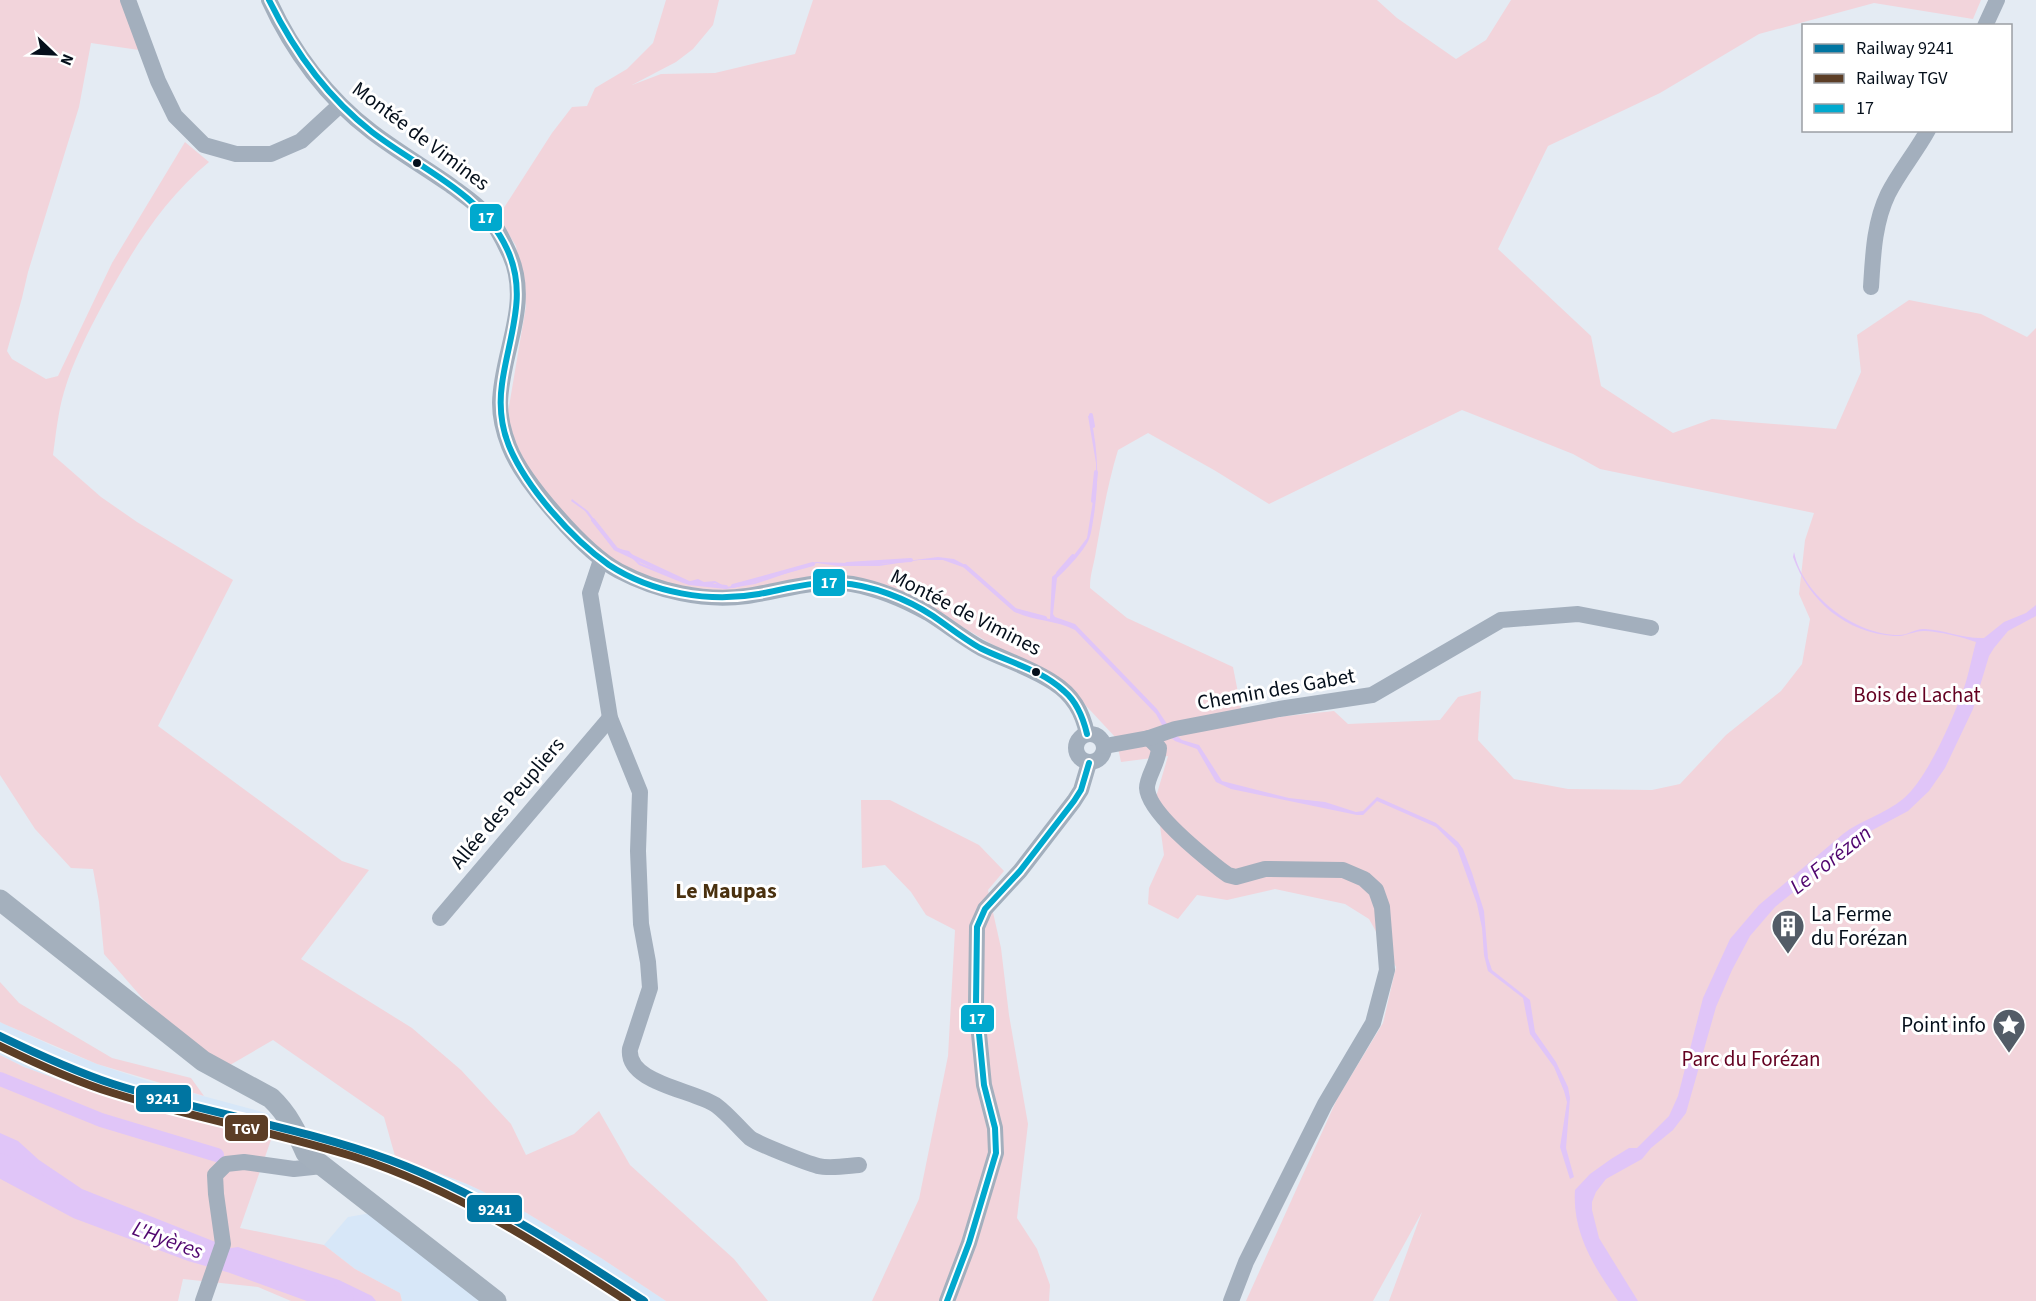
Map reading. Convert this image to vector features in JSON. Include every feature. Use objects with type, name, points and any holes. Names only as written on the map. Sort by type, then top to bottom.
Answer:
[{"type":"main road","points":[[0,900],[210,1065],[271,1098],[280,1106],[293,1125],[306,1154],[496,1301]]},
{"type":"street","points":[[128,0],[158,81],[175,116],[204,145],[236,154],[271,154],[301,141],[340,105]]},
{"type":"street","name":"Montée de Vimines","points":[[269,0],[298,51],[340,105],[370,130],[468,198],[486,214],[498,230],[512,258],[519,307],[506,364],[500,405],[509,447],[521,470],[565,525],[601,560],[638,579],[664,589],[688,594],[734,597],[791,587],[833,583],[852,584],[890,595],[928,614],[979,647],[1056,684],[1078,706],[1087,734]]},
{"type":"street","points":[[1986,24],[1996,0]]},
{"type":"street","points":[[1870,287],[1881,211],[1889,193],[1927,132]]},
{"type":"street","points":[[601,560],[590,593],[610,718],[640,792],[638,851],[640,924],[648,962],[650,988],[630,1049],[633,1062],[636,1068],[650,1079],[716,1105],[753,1140],[820,1167],[859,1165]]},
{"type":"street","name":"Chemin des Gabet","points":[[1105,746],[1279,709],[1372,695],[1501,621],[1578,614],[1651,628]]},
{"type":"street","name":"Allée des Peupliers","points":[[440,918],[610,718]]},
{"type":"street","points":[[1162,733],[1158,760],[1147,790],[1167,823],[1221,870],[1236,877],[1265,869],[1343,870],[1364,879],[1376,890],[1382,908],[1387,970],[1373,1023],[1325,1104],[1246,1262],[1231,1301]]},
{"type":"street","points":[[1087,734],[1098,736],[1105,746],[1101,758],[1089,763],[1080,758],[1076,750],[1078,741],[1087,734]]},
{"type":"street","points":[[947,1301],[969,1243],[996,1153],[995,1128],[984,1085],[975,1003],[977,927],[985,909],[1020,871],[1074,801],[1081,790],[1089,763]]},
{"type":"street","points":[[204,1301],[223,1244],[215,1175],[226,1164],[243,1162],[330,1172]]},
{"type":"shaded area","points":[[0,1022],[97,1064],[151,1082],[270,1114],[272,1137],[87,1090],[24,1067],[0,1055]]},
{"type":"shaded area","points":[[350,1140],[467,1184],[520,1209],[666,1301],[624,1301],[536,1245],[473,1211],[418,1183],[346,1154]]},
{"type":"shaded area","points":[[377,1212],[487,1301],[402,1301],[400,1293],[355,1269],[324,1245],[348,1217]]},
{"type":"green space","points":[[0,0],[121,0],[139,50],[91,43],[79,107],[28,272],[7,351],[12,359],[46,379],[58,376],[112,263],[185,142],[209,162],[162,210],[125,265],[103,304],[81,347],[68,380],[60,407],[53,455],[101,497],[137,522],[233,580],[158,726],[342,861],[369,870],[301,959],[412,1028],[461,1070],[511,1124],[526,1155],[574,1134],[599,1111],[630,1165],[734,1259],[768,1301],[666,1301],[520,1209],[467,1184],[395,1156],[384,1117],[273,1040],[230,1065],[197,1047],[144,1000],[104,954],[93,869],[71,868],[35,829],[0,775]]},
{"type":"green space","points":[[666,0],[719,0],[713,25],[693,49],[676,62],[632,85],[661,74],[715,73],[795,54],[813,0],[1377,0],[1397,18],[1456,59],[1486,40],[1511,0],[1981,0],[1973,19],[1874,3],[1759,34],[1660,93],[1548,146],[1498,249],[1591,336],[1601,386],[1673,433],[1712,419],[1836,429],[1861,372],[1857,335],[1909,300],[1981,314],[2027,337],[2036,328],[2036,1301],[1389,1301],[1422,1212],[1373,1301],[1246,1301],[1337,1099],[1383,1023],[1396,967],[1369,919],[1345,904],[1275,889],[1227,900],[1197,895],[1178,919],[1148,904],[1149,888],[1164,855],[1156,797],[1168,756],[1121,762],[1116,738],[1063,681],[1024,663],[959,625],[857,579],[747,597],[644,580],[595,551],[520,462],[506,424],[526,306],[516,246],[498,217],[552,133],[572,107],[587,106],[595,88],[627,69],[653,43]],"holes":[[[1462,410],[1573,454],[1600,469],[1814,513],[1805,540],[1799,594],[1810,619],[1802,664],[1781,691],[1726,735],[1680,784],[1652,790],[1568,789],[1514,779],[1478,740],[1481,691],[1458,697],[1440,720],[1348,724],[1334,711],[1249,720],[1241,708],[1233,667],[1127,618],[1090,588],[1105,500],[1118,450],[1148,433],[1269,504]]]},
{"type":"green space","points":[[861,800],[890,800],[979,845],[1004,871],[988,890],[1001,948],[1009,1015],[1028,1124],[1017,1218],[1037,1249],[1050,1285],[1049,1301],[872,1301],[919,1199],[948,1056],[955,930],[926,915],[911,892],[885,865],[862,868]]},
{"type":"green space","points":[[0,982],[19,1003],[112,1058],[191,1078],[204,1096],[97,1064],[0,1022]]},
{"type":"green space","points":[[0,1055],[24,1067],[87,1090],[272,1137],[240,1228],[324,1245],[355,1269],[400,1293],[402,1301],[291,1301],[258,1287],[183,1279],[178,1301],[0,1301]]},
{"type":"water","points":[[1090,415],[1097,468],[1096,494],[1092,528],[1083,549],[1057,578],[1053,614],[1055,617],[1075,624],[1157,709],[1173,733],[1182,740],[1199,745],[1222,781],[1289,798],[1325,802],[1356,812],[1363,811],[1377,797],[1436,823],[1458,842],[1463,849],[1484,911],[1488,958],[1492,970],[1530,1000],[1535,1032],[1556,1062],[1568,1087],[1570,1098],[1566,1148],[1574,1177],[1570,1179],[1560,1147],[1567,1102],[1564,1091],[1554,1067],[1530,1034],[1523,998],[1488,971],[1477,904],[1457,848],[1436,827],[1377,801],[1363,815],[1357,815],[1231,789],[1216,782],[1197,749],[1175,741],[1167,734],[1156,714],[1075,630],[1015,612],[968,569],[943,560],[919,560],[879,566],[838,566],[817,563],[755,584],[726,589],[715,583],[707,586],[698,582],[687,584],[639,565],[627,553],[614,550],[585,511],[571,501],[572,499],[588,511],[615,548],[629,551],[640,563],[687,582],[698,579],[704,582],[715,581],[726,587],[755,582],[816,562],[882,564],[938,557],[954,559],[967,566],[1020,613],[1050,619],[1052,577],[1068,563],[1087,538],[1096,482],[1096,463],[1088,416]]},
{"type":"water","name":"Le Forézan","points":[[1794,552],[1799,568],[1808,584],[1833,610],[1865,628],[1882,633],[1902,635],[1925,629],[1984,638],[2004,622],[2026,613],[2036,605],[2036,616],[2008,631],[1989,656],[1973,709],[1945,768],[1929,791],[1908,811],[1852,841],[1825,867],[1775,907],[1750,936],[1716,1007],[1686,1113],[1673,1130],[1651,1148],[1642,1159],[1606,1179],[1592,1202],[1599,1238],[1638,1301],[1618,1301],[1586,1249],[1577,1221],[1575,1190],[1590,1174],[1611,1159],[1629,1148],[1637,1148],[1669,1116],[1678,1096],[1703,998],[1730,939],[1759,905],[1843,834],[1896,804],[1912,790],[1929,766],[1944,736],[1966,683],[1976,642],[1938,632],[1926,631],[1898,636],[1877,634],[1860,629],[1845,621],[1819,601],[1800,573],[1793,557]]},
{"type":"water","points":[[0,1133],[18,1141],[39,1160],[82,1189],[218,1243],[225,1249],[238,1247],[339,1280],[372,1296],[376,1301],[342,1301],[232,1261],[193,1250],[78,1207],[0,1165]]},
{"type":"waterway","points":[[1091,415],[1093,426]]},
{"type":"waterway","points":[[1093,501],[1096,472]]},
{"type":"waterway","points":[[593,520],[616,549],[689,583],[726,587]]},
{"type":"waterway","points":[[1058,573],[1073,556]]},
{"type":"waterway","points":[[847,564],[911,560]]},
{"type":"waterway","points":[[733,586],[813,564]]},
{"type":"waterway","points":[[965,566],[1015,610],[1045,618]]},
{"type":"waterway","points":[[0,1079],[101,1120],[217,1155]]},
{"type":"waterway","name":"L'Hyères","points":[[0,1165],[78,1207],[193,1250],[232,1261],[342,1301]]},
{"type":"rail line","name":"9241","points":[[0,1036],[84,1074],[113,1084],[322,1138],[390,1160],[457,1189],[521,1223],[644,1301]]},
{"type":"rail line","name":"TGV","points":[[0,1046],[56,1072],[113,1093],[325,1148],[392,1170],[496,1220],[627,1301]]},
{"type":"transit line","name":"17","points":[[269,0],[301,55],[340,104],[372,132],[466,197],[496,229],[513,266],[517,300],[501,392],[504,431],[517,462],[538,495],[580,541],[609,565],[626,575],[662,589],[681,593],[701,596],[740,596],[810,584],[830,583],[852,584],[889,594],[923,610],[980,648],[1034,671],[1055,683],[1069,695],[1076,705],[1087,734]]},
{"type":"transit line","name":"17","points":[[947,1301],[969,1243],[996,1153],[995,1128],[984,1085],[976,1003],[977,927],[985,909],[1020,871],[1074,801],[1081,790],[1089,763]]},
{"type":"place","name":"La Ferme du Forézan","points":[[1788,955]]},
{"type":"place","name":"Point info","points":[[2009,1054]]},
{"type":"district","name":"Le Maupas","points":[[726,890]]},
{"type":"park label","name":"Bois de Lachat","points":[[1917,695]]},
{"type":"park label","name":"Parc du Forézan","points":[[1751,1059]]}]
